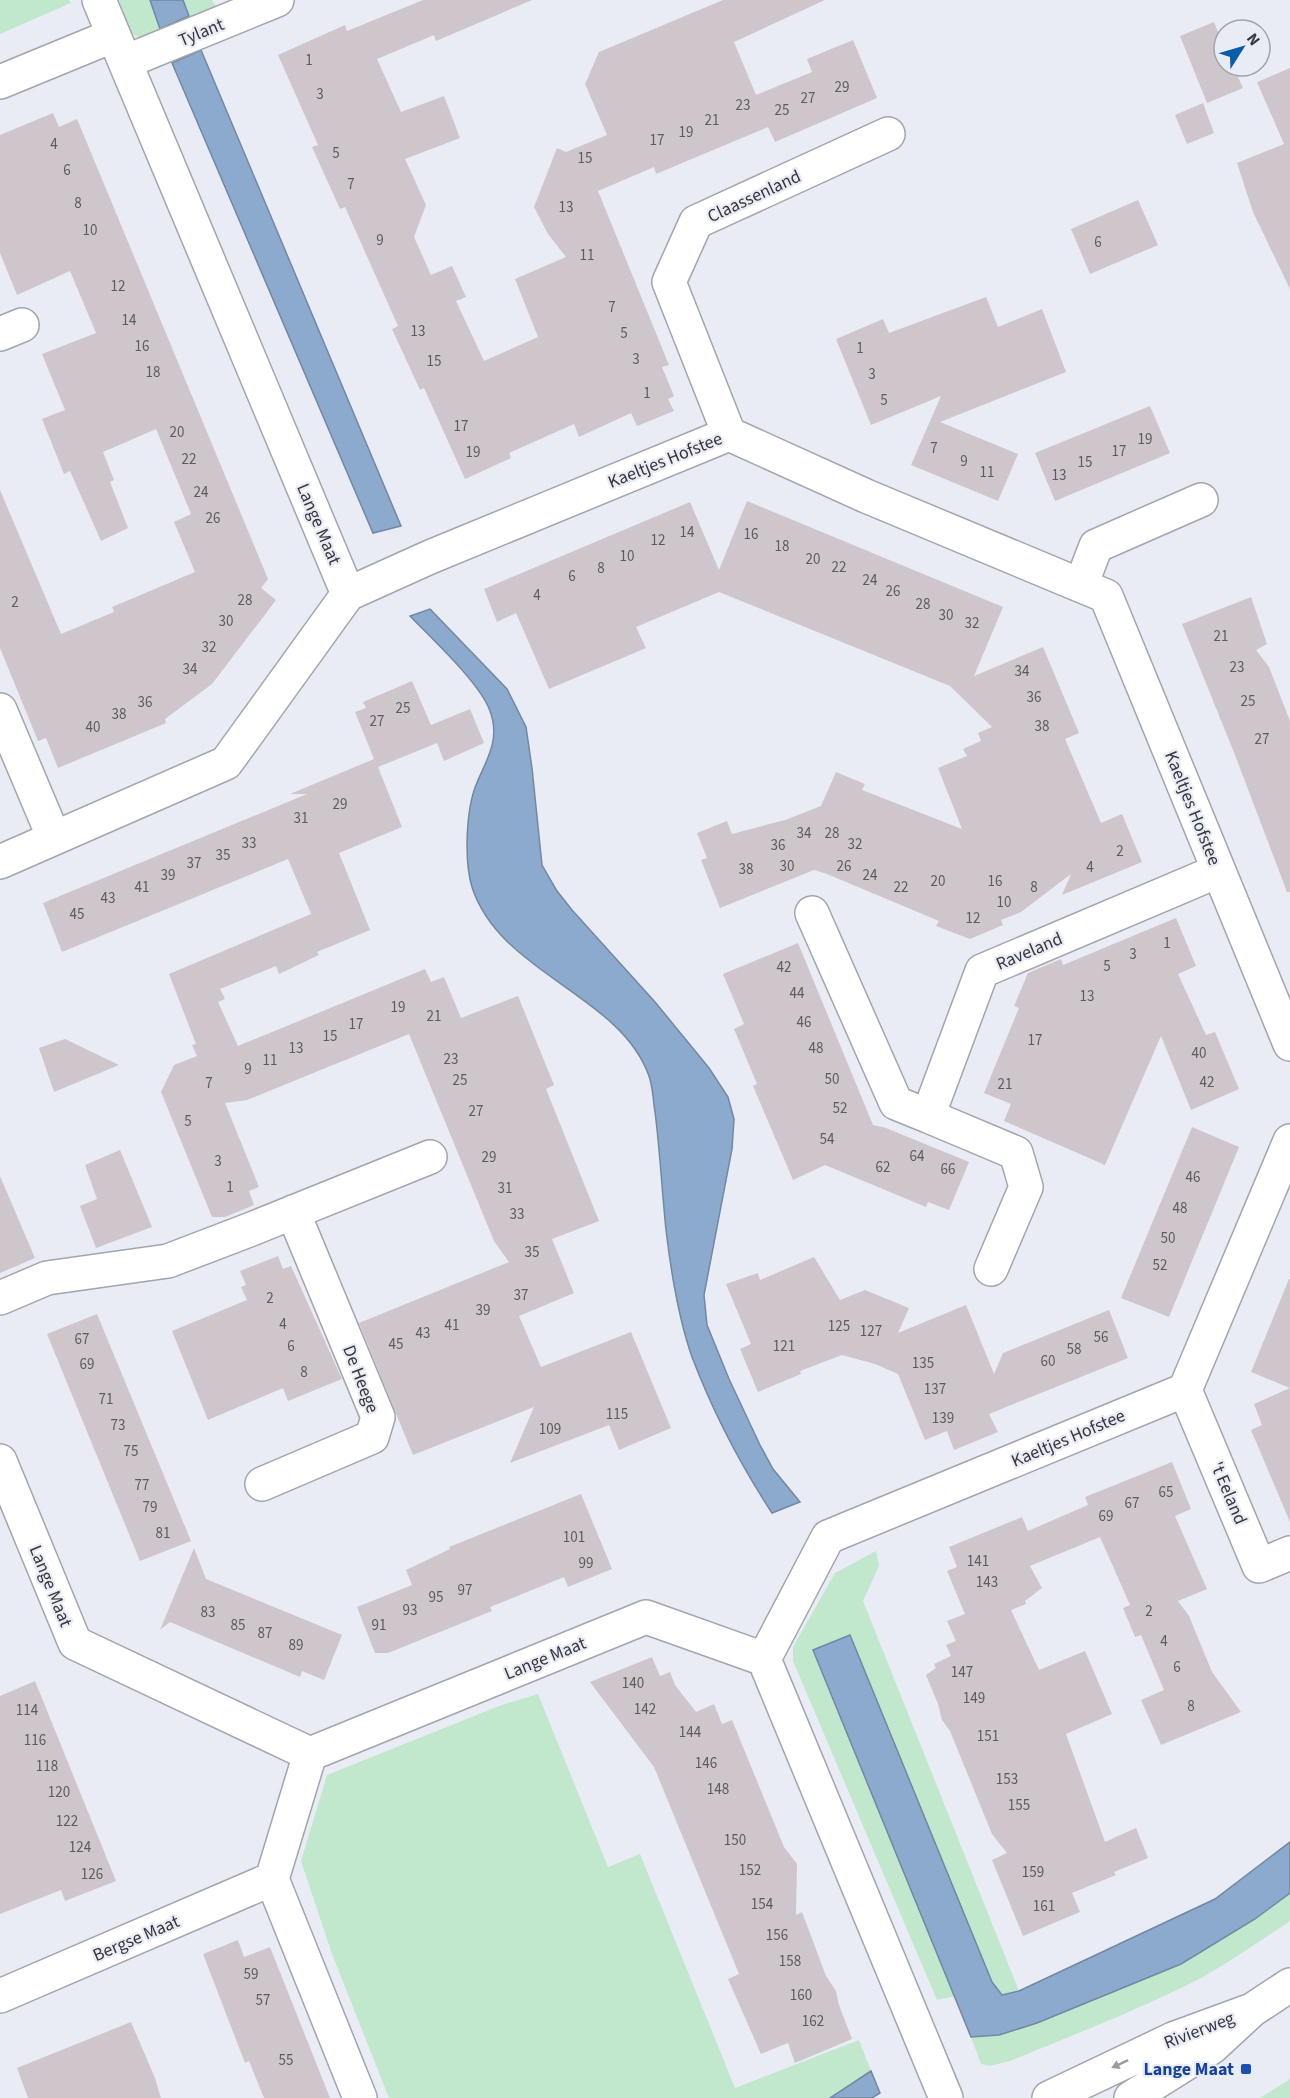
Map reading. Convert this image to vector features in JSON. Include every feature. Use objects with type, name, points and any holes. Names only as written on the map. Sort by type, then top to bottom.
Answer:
[{"type":"street","name":"Lange Maat","points":[[99,0],[348,594]]},
{"type":"street","name":"Tylant","points":[[118,49],[277,0]]},
{"type":"street","points":[[0,82],[118,49]]},
{"type":"street","name":"Claassenland","points":[[729,434],[669,282],[696,222],[888,134]]},
{"type":"street","name":"Kaeltjes Hofstee","points":[[348,594],[430,557],[729,434],[866,496],[1106,596],[1290,1044]]},
{"type":"street","points":[[1081,585],[1096,546],[1201,500]]},
{"type":"street","points":[[0,861],[226,763],[348,594]]},
{"type":"street","points":[[0,710],[54,838]]},
{"type":"street","name":"Raveland","points":[[928,1116],[982,971],[1218,871]]},
{"type":"street","points":[[812,913],[896,1102],[1016,1153],[1026,1187],[991,1269]]},
{"type":"street","points":[[1185,1390],[1290,1141]]},
{"type":"street","points":[[0,1298],[47,1278],[168,1261],[430,1157]]},
{"type":"street","name":"De Heege","points":[[262,1484],[372,1437],[378,1417],[293,1212]]},
{"type":"street","name":"Kaeltjes Hofstee","points":[[764,1659],[828,1537],[1185,1390]]},
{"type":"street","name":"'t Eeland","points":[[1185,1390],[1259,1566],[1290,1553]]},
{"type":"street","name":"Lange Maat","points":[[0,1461],[75,1643],[310,1754],[646,1617],[764,1659]]},
{"type":"street","points":[[764,1659],[946,2098]]},
{"type":"street","points":[[310,1754],[273,1880],[360,2098]]},
{"type":"street","name":"Bergse Maat","points":[[0,1996],[273,1880]]},
{"type":"street","name":"Rivierweg","points":[[1131,2098],[1212,2047],[1252,2010],[1290,1985]]},
{"type":"street","name":"Rivierweg","points":[[1049,2098],[1173,2039],[1252,2010]]},
{"type":"green space","points":[[0,0],[69,0],[71,3],[0,34]]},
{"type":"green space","points":[[119,0],[150,0],[160,29],[189,16],[183,0],[212,0],[217,7],[140,38],[130,32]]},
{"type":"green space","points":[[876,1551],[879,1566],[863,1601],[1019,1991],[1002,1995],[992,1982],[849,1635],[813,1650],[955,1996],[937,2000],[793,1661],[793,1647],[835,1573]]},
{"type":"green space","points":[[538,1694],[608,1867],[640,1854],[735,2088],[859,2040],[871,2071],[830,2098],[389,2098],[332,1954],[301,1861],[327,1775],[499,1706]]},
{"type":"green space","points":[[1290,1893],[1290,1921],[1209,1973],[1128,2012],[1010,2061],[990,2066],[981,2064],[971,2037],[999,2035],[1037,2023],[1181,1964],[1255,1919]]},
{"type":"green space","points":[[1290,2079],[1290,2098],[1260,2098],[1287,2081]]},
{"type":"water","points":[[150,0],[183,0],[189,16],[160,29]]},
{"type":"water","points":[[201,50],[401,526],[373,533],[172,63]]},
{"type":"water","points":[[430,609],[507,689],[526,727],[542,865],[557,891],[655,1002],[709,1068],[728,1097],[734,1119],[732,1149],[704,1295],[707,1325],[760,1445],[773,1469],[800,1502],[772,1513],[728,1437],[692,1357],[679,1310],[670,1262],[657,1127],[649,1076],[634,1048],[613,1024],[507,942],[486,917],[472,887],[467,850],[468,821],[476,785],[491,750],[493,721],[485,700],[476,688],[455,662],[410,616]]},
{"type":"water","points":[[850,1635],[992,1982],[1002,1995],[1019,1991],[1215,1899],[1290,1842],[1290,1893],[1255,1919],[1181,1964],[1037,2023],[999,2035],[971,2037],[813,1650]]},
{"type":"water","points":[[871,2071],[880,2093],[872,2098],[830,2098]]},
{"type":"building","points":[[423,0],[532,0],[436,41],[434,35],[377,59],[401,112],[444,96],[460,138],[405,159],[426,205],[414,237],[431,275],[452,266],[466,297],[456,301],[484,361],[538,337],[515,279],[566,257],[548,234],[534,207],[557,148],[566,152],[607,135],[585,84],[599,52],[723,0],[825,0],[734,42],[756,95],[812,72],[807,59],[853,40],[877,98],[775,142],[768,127],[656,174],[654,167],[598,191],[669,365],[662,367],[674,396],[668,399],[674,411],[637,426],[631,413],[579,437],[574,424],[509,453],[511,458],[465,479],[424,388],[420,390],[392,329],[398,326],[345,207],[340,209],[312,147],[318,145],[278,55],[345,25],[347,31]]},
{"type":"building","points":[[1212,23],[1212,78],[1238,78],[1243,88],[1207,103],[1180,36]]},
{"type":"building","points":[[1290,68],[1290,289],[1253,212],[1237,163],[1284,144],[1257,82],[1272,78],[1272,76]]},
{"type":"building","points":[[1203,103],[1214,133],[1187,144],[1175,115]]},
{"type":"building","points":[[53,113],[59,127],[77,119],[268,579],[261,588],[276,600],[212,684],[165,719],[166,723],[58,768],[46,738],[38,741],[0,648],[0,490],[61,634],[114,612],[112,607],[195,572],[174,522],[191,514],[156,429],[103,452],[114,480],[110,482],[128,528],[101,541],[70,471],[64,474],[42,419],[65,410],[42,354],[96,333],[70,271],[17,295],[0,253],[0,135]]},
{"type":"building","points":[[1138,200],[1158,245],[1090,274],[1071,229]]},
{"type":"building","points":[[986,297],[998,327],[1042,309],[1066,372],[940,422],[1018,454],[998,501],[911,465],[941,396],[871,425],[836,339],[883,319],[889,333]]},
{"type":"building","points":[[1150,406],[1170,453],[1055,501],[1035,453]]},
{"type":"building","points":[[747,501],[1003,607],[974,676],[1043,647],[1079,733],[1065,739],[1101,823],[1122,814],[1142,862],[1062,895],[1071,874],[1021,912],[1001,920],[1003,925],[970,939],[936,926],[939,921],[814,870],[720,908],[701,860],[707,858],[697,833],[727,821],[732,834],[785,820],[821,806],[836,772],[865,784],[862,790],[962,829],[938,768],[967,756],[963,749],[981,741],[978,733],[992,727],[950,686],[719,592],[636,627],[646,648],[549,689],[516,613],[497,622],[484,589],[690,502],[719,570]]},
{"type":"building","points":[[1251,597],[1267,644],[1256,650],[1269,667],[1290,721],[1290,892],[1287,892],[1182,624]]},
{"type":"building","points":[[412,681],[431,725],[470,709],[484,743],[444,761],[437,743],[378,767],[402,827],[339,853],[370,930],[317,952],[319,955],[279,974],[276,966],[220,989],[225,999],[218,1002],[238,1046],[425,969],[431,982],[444,977],[461,1018],[518,996],[554,1085],[546,1089],[599,1221],[552,1239],[574,1293],[519,1316],[541,1367],[631,1332],[671,1428],[619,1450],[609,1425],[510,1463],[534,1407],[413,1455],[359,1323],[509,1262],[494,1241],[409,1034],[247,1100],[225,1103],[259,1187],[249,1191],[254,1205],[225,1217],[212,1217],[161,1092],[174,1065],[197,1056],[192,1045],[196,1044],[169,974],[311,914],[288,859],[62,952],[43,903],[307,794],[290,794],[374,759],[355,712],[366,708],[363,702]]},
{"type":"building","points":[[1176,918],[1196,966],[1178,974],[1206,1035],[1215,1032],[1239,1089],[1191,1110],[1161,1036],[1105,1165],[1004,1121],[1011,1104],[984,1093],[1019,1008],[1014,1006],[1028,973],[1061,959],[1063,965]]},
{"type":"building","points":[[798,943],[873,1125],[886,1128],[969,1162],[949,1210],[928,1202],[926,1207],[825,1165],[793,1180],[753,1086],[757,1084],[734,1029],[744,1024],[723,974]]},
{"type":"building","points":[[65,1039],[119,1065],[54,1092],[39,1048]]},
{"type":"building","points":[[1192,1127],[1239,1147],[1169,1317],[1121,1298]]},
{"type":"building","points":[[120,1150],[152,1227],[96,1248],[80,1206],[97,1199],[85,1165]]},
{"type":"building","points":[[0,1176],[35,1258],[0,1273]]},
{"type":"building","points":[[278,1256],[283,1269],[291,1266],[342,1379],[288,1401],[283,1388],[208,1420],[172,1331],[247,1300],[241,1287],[246,1285],[240,1271]]},
{"type":"building","points":[[814,1257],[840,1300],[865,1290],[909,1308],[898,1333],[966,1305],[994,1374],[1003,1353],[1109,1310],[1128,1358],[989,1414],[998,1432],[954,1450],[947,1431],[925,1440],[898,1374],[875,1364],[842,1355],[800,1371],[801,1374],[758,1392],[740,1349],[751,1344],[726,1284],[758,1273],[760,1280]]},
{"type":"building","points":[[1290,1279],[1290,1388],[1251,1372]]},
{"type":"building","points":[[97,1314],[191,1541],[140,1561],[47,1334]]},
{"type":"building","points":[[1290,1388],[1290,1522],[1251,1430],[1262,1425],[1254,1404]]},
{"type":"building","points":[[1172,1462],[1191,1509],[1175,1516],[1207,1589],[1178,1601],[1189,1616],[1212,1672],[1241,1712],[1161,1745],[1141,1700],[1164,1690],[1141,1635],[1135,1637],[1123,1608],[1130,1605],[1100,1537],[1030,1566],[1042,1588],[1025,1601],[1026,1604],[1011,1610],[1039,1670],[1085,1651],[1112,1714],[1066,1734],[1105,1842],[1136,1828],[1148,1858],[1114,1872],[1116,1875],[1072,1893],[1080,1912],[1023,1936],[992,1860],[1007,1853],[992,1834],[950,1731],[942,1720],[926,1675],[936,1668],[934,1664],[951,1656],[946,1645],[956,1641],[947,1621],[965,1614],[947,1571],[957,1567],[949,1547],[1022,1517],[1028,1531],[1088,1505],[1085,1497]]},
{"type":"building","points":[[581,1494],[612,1569],[568,1587],[564,1577],[490,1607],[492,1611],[388,1653],[375,1653],[357,1607],[412,1585],[406,1570],[450,1549],[449,1547]]},
{"type":"building","points":[[194,1548],[206,1579],[342,1635],[324,1680],[302,1671],[300,1677],[170,1622],[160,1630]]},
{"type":"building","points":[[652,1657],[660,1676],[670,1672],[675,1685],[696,1712],[714,1704],[722,1724],[732,1720],[784,1847],[797,1864],[796,1915],[802,1912],[826,1976],[836,1991],[852,2039],[795,2063],[788,2043],[761,2054],[728,1979],[739,1974],[654,1767],[590,1682]]},
{"type":"building","points":[[35,1681],[116,1881],[65,1901],[61,1890],[0,1914],[0,1696]]},
{"type":"building","points":[[238,1940],[244,1957],[270,1947],[330,2098],[264,2098],[249,2061],[245,2063],[203,1954]]},
{"type":"building","points":[[131,2022],[161,2098],[28,2098],[17,2068]]},
{"type":"place","name":"Lange Maat","points":[[1246,2069]]}]
